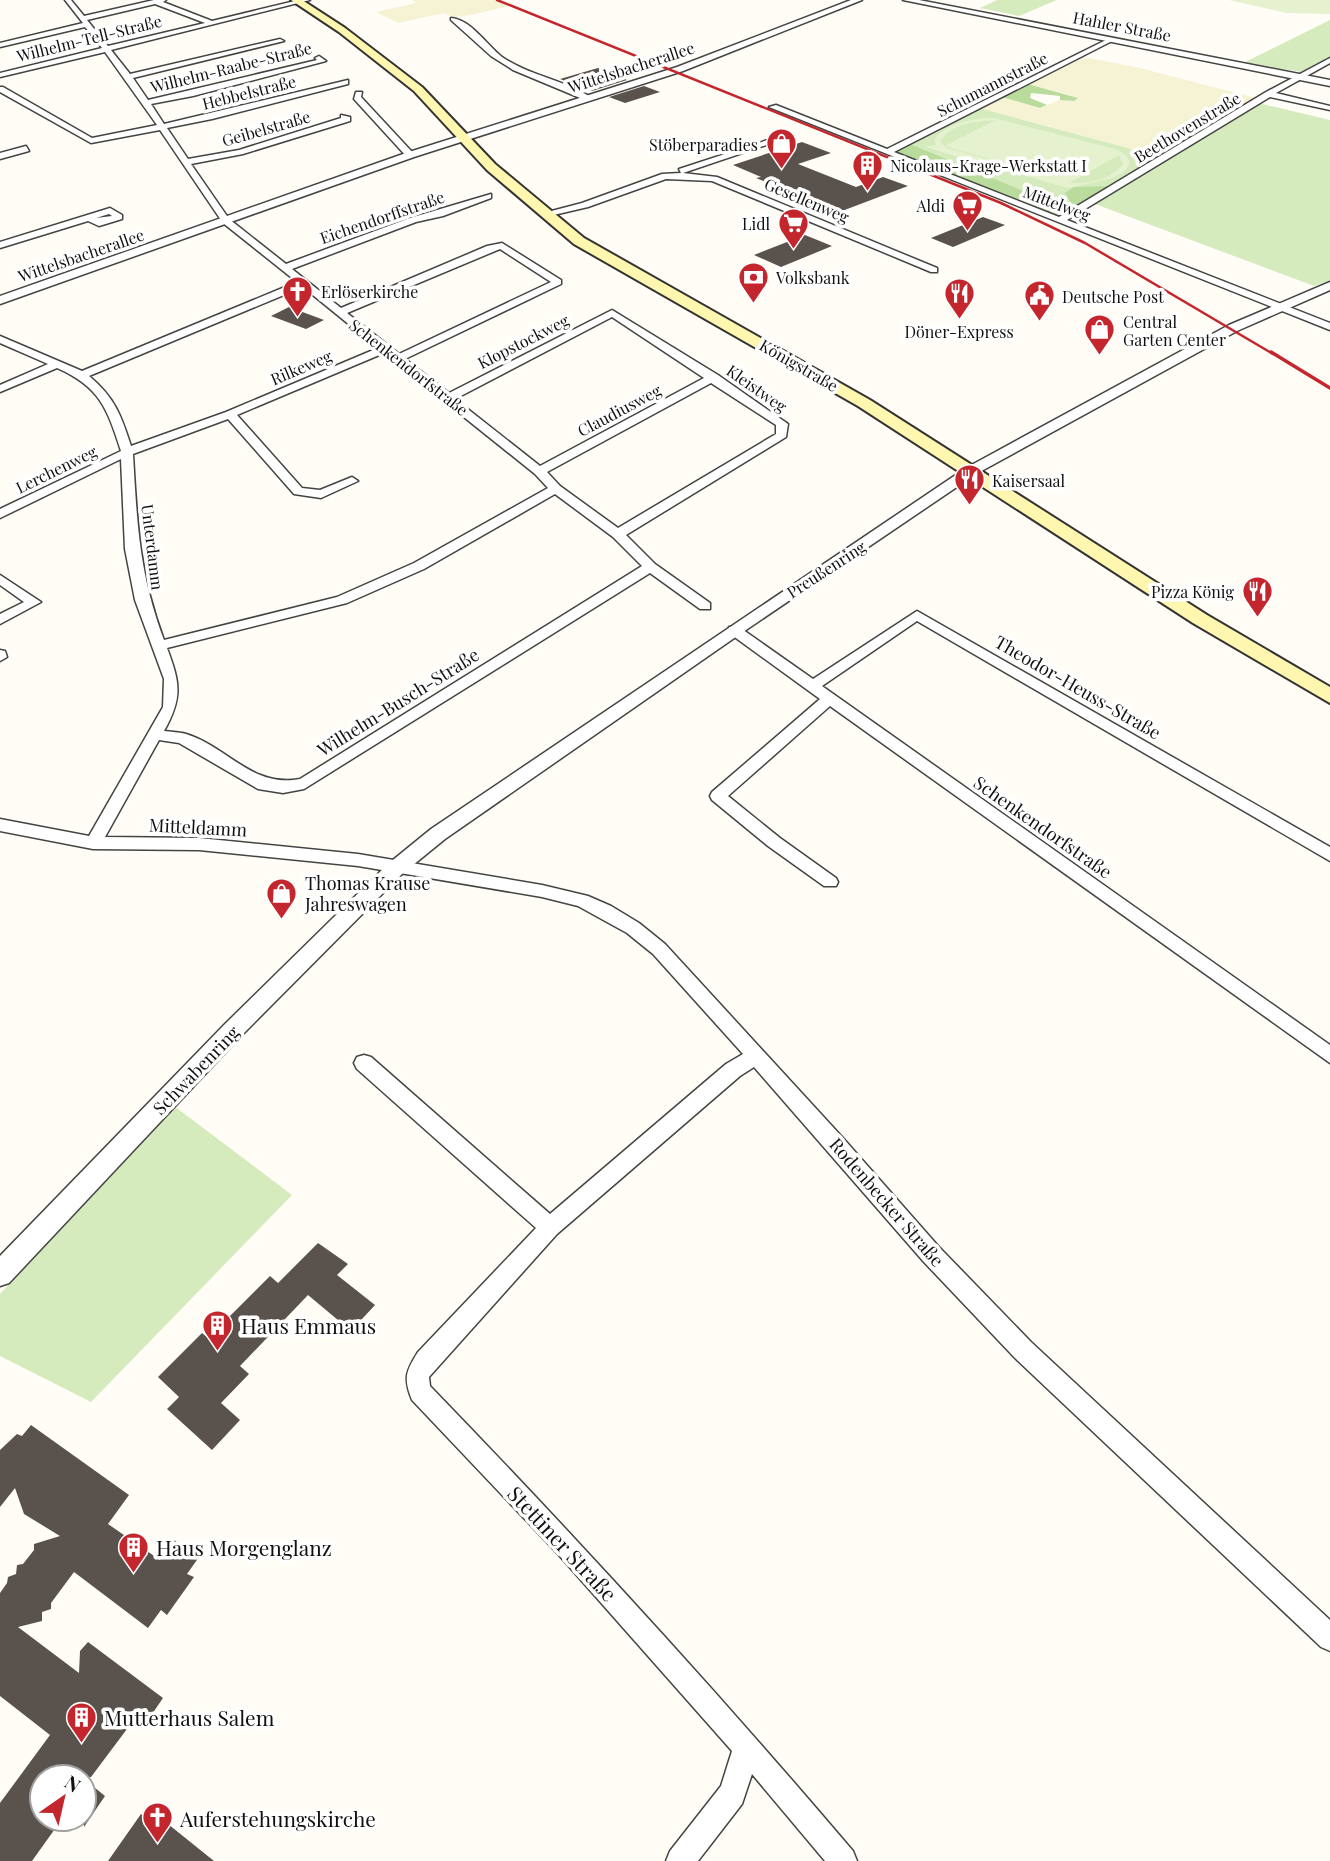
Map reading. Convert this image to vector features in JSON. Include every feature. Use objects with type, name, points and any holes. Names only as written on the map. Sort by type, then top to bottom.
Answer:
[{"type":"main road","name":"Königstraße","points":[[301,1],[418,89],[491,167],[579,241],[864,402],[1200,619],[1329,694]]},
{"type":"street","name":"Schenkendorfstraße","points":[[68,0],[103,49],[128,77],[226,221],[384,349],[400,358],[539,471],[556,489],[618,534],[650,566],[705,606]]},
{"type":"street","name":"Wittelsbacherallee","points":[[0,300],[410,155],[680,69],[858,0]]},
{"type":"street","name":"Hahler Straße","points":[[908,0],[1330,83]]},
{"type":"street","points":[[0,45],[160,1],[211,23]]},
{"type":"street","name":"Wilhelm-Tell-Straße","points":[[0,75],[301,1]]},
{"type":"street","points":[[453,19],[467,26],[495,55],[536,77],[588,98]]},
{"type":"street","name":"Schumannstraße","points":[[887,152],[1110,40]]},
{"type":"street","points":[[128,77],[280,41]]},
{"type":"street","name":"Wilhelm-Raabe-Straße","points":[[146,103],[193,94],[320,60],[329,68]]},
{"type":"street","name":"Beethovenstraße","points":[[1059,220],[1330,60]]},
{"type":"street","name":"Hebbelstraße","points":[[0,89],[91,141],[212,117],[347,84],[337,75]]},
{"type":"street","points":[[359,94],[356,97],[410,155]]},
{"type":"street","points":[[1269,94],[1330,108]]},
{"type":"street","name":"Mittelweg","points":[[773,107],[1330,327]]},
{"type":"street","name":"Geibelstraße","points":[[187,162],[240,152],[347,119],[344,117]]},
{"type":"street","name":"Gesellenweg","points":[[545,214],[585,205],[786,137]]},
{"type":"street","points":[[0,156],[26,149]]},
{"type":"street","name":"Gesellenweg","points":[[665,176],[714,178],[934,270]]},
{"type":"street","name":"Eichendorffstraße","points":[[285,268],[413,220],[440,214],[488,196]]},
{"type":"street","points":[[0,245],[89,218]]},
{"type":"street","points":[[341,313],[490,248],[502,246],[558,282],[400,358]]},
{"type":"street","points":[[82,375],[304,283]]},
{"type":"street","name":"Preußenring","points":[[395,869],[438,834],[971,471],[1187,352],[1330,286]]},
{"type":"street","name":"Kleistweg","points":[[612,313],[714,377],[782,424],[782,435],[618,534]]},
{"type":"street","name":"Klopstockweg","points":[[448,398],[612,313]]},
{"type":"street","name":"Unterdamm","points":[[0,339],[82,375],[101,392],[113,409],[127,452],[132,549],[142,600],[171,679],[170,707],[93,843]]},
{"type":"street","name":"Rilkeweg","points":[[127,452],[230,414],[384,349]]},
{"type":"street","points":[[0,389],[57,364]]},
{"type":"street","name":"Claudiusweg","points":[[539,471],[714,377]]},
{"type":"street","points":[[230,414],[298,491],[321,494],[352,481]]},
{"type":"street","name":"Lerchenweg","points":[[0,514],[127,452]]},
{"type":"street","points":[[160,645],[342,600],[419,566],[556,489]]},
{"type":"street","name":"Wilhelm-Busch-Straße","points":[[156,735],[183,738],[264,785],[283,788],[304,783],[650,566]]},
{"type":"street","points":[[0,579],[34,601],[0,620]]},
{"type":"street","name":"Theodor-Heuss-Straße","points":[[811,687],[917,615],[1330,855]]},
{"type":"street","name":"Schenkendorfstraße","points":[[734,630],[1330,1055]]},
{"type":"street","points":[[829,699],[718,796],[774,842],[830,882]]},
{"type":"street","name":"Mitteldamm","points":[[2,828],[93,843],[199,844],[358,860],[395,869]]},
{"type":"street","name":"Rodenbecker Straße","points":[[395,869],[542,891],[582,901],[633,928],[659,949],[931,1254],[1023,1350],[1330,1638]]},
{"type":"street","name":"Schwabenring","points":[[0,1274],[232,1031],[395,869]]},
{"type":"street","name":"Stettiner Straße","points":[[756,1056],[733,1070],[550,1227],[426,1360],[417,1375],[420,1392],[566,1544],[747,1747],[843,1861]]},
{"type":"street","points":[[364,1063],[550,1227]]},
{"type":"street","points":[[680,1861],[732,1794],[747,1747]]},
{"type":"shaded area","points":[[412,0],[494,0],[509,6],[472,15],[453,17],[444,13],[398,23],[376,12],[416,3]]},
{"type":"shaded area","points":[[1083,57],[1136,67],[1256,98],[1161,157],[979,108],[1002,97],[1040,108],[1060,100],[1075,101],[1070,95],[1028,84]]},
{"type":"green space","points":[[997,0],[1057,0],[1019,16],[980,8]]},
{"type":"green space","points":[[1229,0],[1330,0],[1330,14],[1286,13]]},
{"type":"green space","points":[[1330,20],[1330,57],[1302,72],[1243,63]]},
{"type":"green space","points":[[1028,84],[1078,98],[1074,101],[1060,100],[1060,96],[1031,93],[1030,98],[1047,105],[1040,108],[1002,97]]},
{"type":"green space","points":[[1258,103],[1330,120],[1330,280],[1314,286],[1095,204]]},
{"type":"green space","points":[[979,108],[1161,157],[1073,205],[1040,206],[1029,193],[908,143]]},
{"type":"green space","points":[[994,118],[1115,149],[1126,155],[1130,163],[1125,171],[1112,178],[1068,188],[925,147],[936,145],[935,139],[940,133],[954,125],[970,120]],"holes":[[[996,120],[945,146],[1067,182],[947,148],[940,142],[957,127]],[[1119,155],[1123,164],[1112,174],[1091,182],[1069,183]]]},
{"type":"green space","points":[[908,143],[1029,193],[1040,206],[1072,205],[1065,193],[1074,187],[1111,186],[1063,214],[1053,215],[899,155],[897,150]]},
{"type":"green space","points":[[174,1106],[292,1195],[91,1402],[0,1356],[0,1294]]},
{"type":"building","points":[[598,68],[627,80],[592,91],[560,79]]},
{"type":"building","points":[[644,86],[660,92],[625,103],[609,97]]},
{"type":"building","points":[[802,142],[831,153],[798,164],[856,187],[883,177],[908,186],[834,214],[804,202],[809,200],[756,178],[761,177],[733,165]]},
{"type":"building","name":"Aldi","points":[[983,217],[1005,225],[953,247],[931,238]]},
{"type":"building","name":"Lidl","points":[[805,235],[832,246],[781,267],[754,255]]},
{"type":"building","name":"Erlöserkirche","points":[[289,307],[324,320],[306,329],[271,316]]},
{"type":"building","name":"Haus Emmaus","points":[[318,1243],[348,1264],[337,1275],[375,1305],[351,1331],[308,1295],[240,1366],[249,1374],[221,1403],[240,1420],[212,1450],[167,1409],[179,1397],[158,1377],[202,1333],[208,1338],[270,1276],[278,1283]]},
{"type":"building","name":"Haus Morgenglanz","points":[[31,1425],[129,1495],[108,1524],[160,1560],[174,1540],[199,1557],[187,1574],[194,1577],[167,1615],[161,1610],[148,1628],[74,1572],[51,1603],[51,1609],[42,1612],[42,1621],[18,1627],[79,1673],[80,1651],[88,1642],[163,1698],[148,1720],[139,1713],[98,1768],[98,1763],[29,1763],[50,1735],[0,1696],[0,1593],[8,1577],[16,1574],[17,1565],[23,1564],[34,1550],[34,1544],[60,1536],[24,1514],[15,1488],[0,1507],[0,1450],[17,1434],[22,1436]]},
{"type":"building","name":"Haus Morgenglanz","points":[[28,1765],[28,1833],[52,1833],[32,1861],[0,1861],[0,1803]]},
{"type":"building","points":[[98,1790],[105,1796],[98,1806]]},
{"type":"building","name":"Auferstehungskirche","points":[[141,1814],[158,1828],[163,1820],[214,1861],[108,1861]]},
{"type":"railway","points":[[497,0],[1001,203],[1085,243],[1273,354]]},
{"type":"railway","points":[[1271,352],[1330,388]]},
{"type":"place","name":"Stöberparadies","points":[[781,171]]},
{"type":"place","name":"Nicolaus-Krage-Werkstatt I","points":[[867,192]]},
{"type":"place","name":"Aldi","points":[[968,232]]},
{"type":"place","name":"Lidl","points":[[793,250]]},
{"type":"place","name":"Volksbank","points":[[753,304]]},
{"type":"place","name":"Erlöserkirche","points":[[298,318]]},
{"type":"place","name":"Döner-Express","points":[[959,321]]},
{"type":"place","name":"Deutsche Post","points":[[1039,323]]},
{"type":"place","name":"Central Garten Center","points":[[1100,357]]},
{"type":"place","name":"Kaisersaal","points":[[969,507]]},
{"type":"place","name":"Pizza König","points":[[1257,618]]},
{"type":"place","name":"Thomas Krause Jahreswagen","points":[[282,920]]},
{"type":"place","name":"Haus Emmaus","points":[[218,1352]]},
{"type":"place","name":"Haus Morgenglanz","points":[[133,1574]]},
{"type":"place","name":"Mutterhaus Salem","points":[[81,1744]]},
{"type":"place","name":"Auferstehungskirche","points":[[157,1845]]}]
